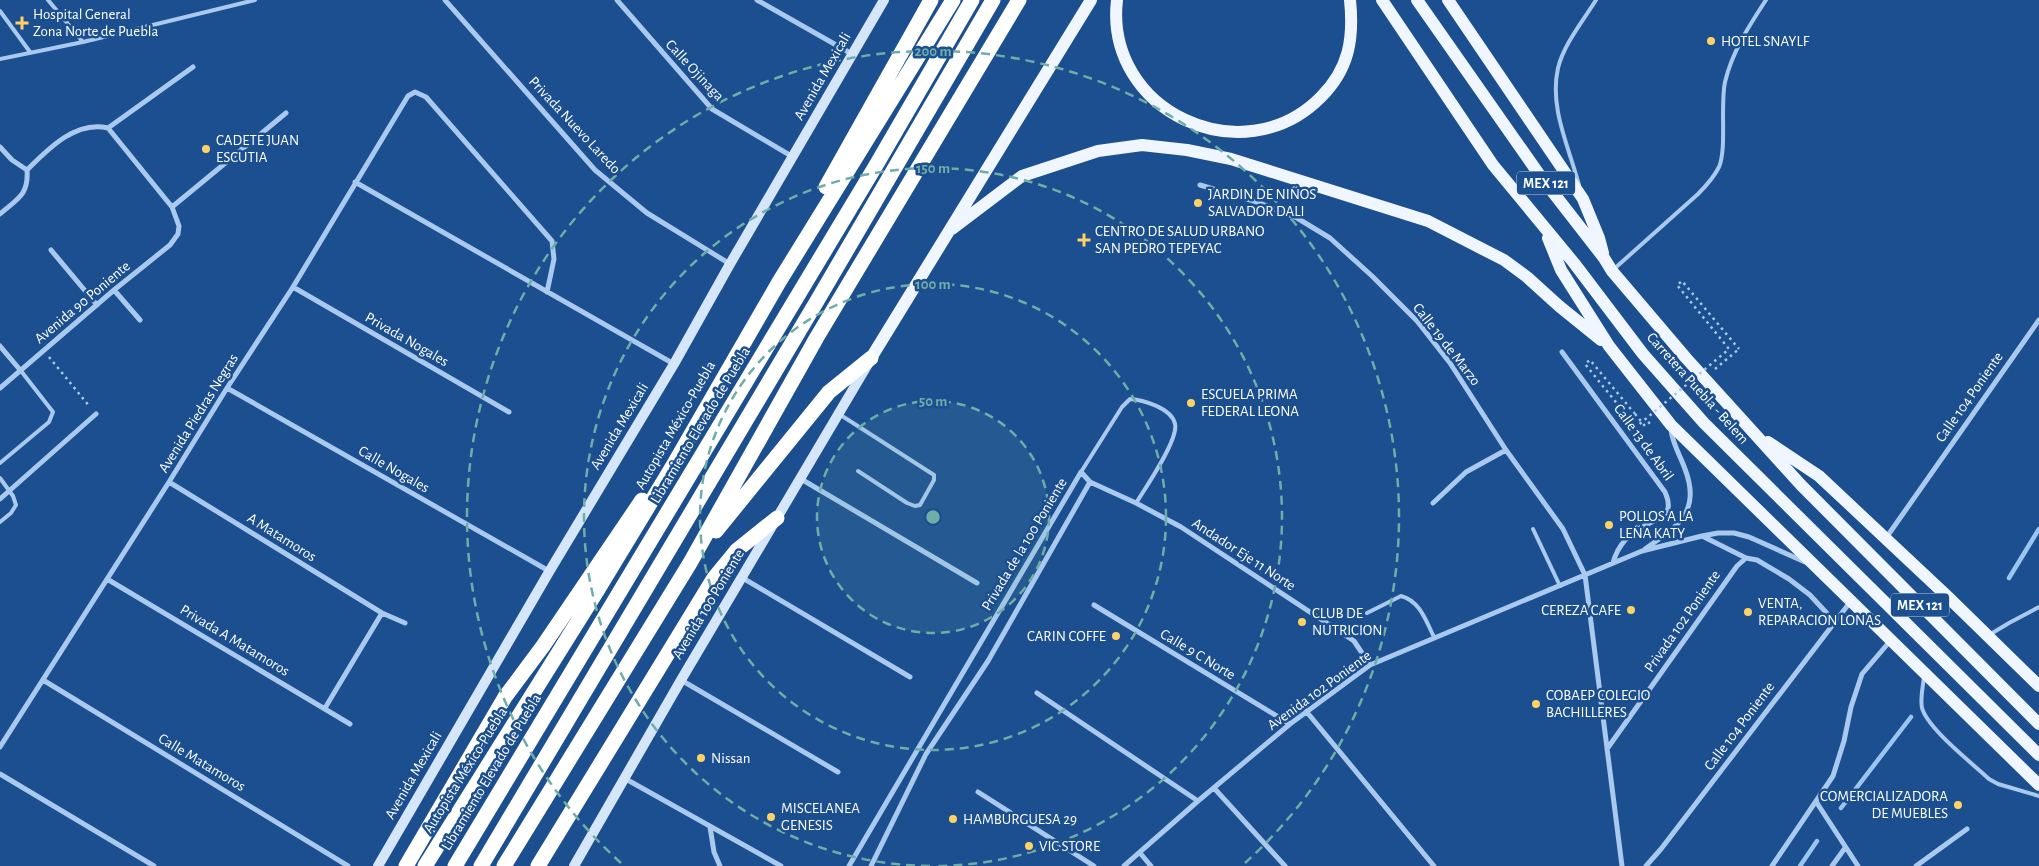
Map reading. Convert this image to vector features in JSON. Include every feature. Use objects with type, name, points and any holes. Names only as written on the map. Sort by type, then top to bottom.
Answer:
[{"type":"highway","points":[[779,282],[788,254],[931,0]]},
{"type":"highway","name":"Autopista México-Puebla","points":[[425,866],[602,583],[674,464],[779,282],[953,0]]},
{"type":"highway","name":"Libramiento Elevado de Puebla","points":[[455,866],[870,176],[972,0]]},
{"type":"highway","points":[[481,866],[817,302],[993,0]]},
{"type":"highway","points":[[504,866],[690,563],[817,337],[1020,0]]},
{"type":"highway","points":[[690,563],[829,392],[872,358]]},
{"type":"highway","points":[[406,866],[505,697],[543,646],[730,365]]},
{"type":"highway","points":[[538,866],[714,578],[737,550],[777,518]]},
{"type":"main road","points":[[872,358],[1091,0]]},
{"type":"main road","points":[[1117,0],[1116,24],[1122,52],[1133,76],[1148,94],[1168,112],[1195,124],[1221,130],[1247,132],[1272,128],[1296,118],[1326,92],[1341,70],[1350,47],[1352,35],[1350,0]]},
{"type":"main road","name":"Carretera Puebla - Belem","points":[[1382,0],[1493,164],[1643,354],[1704,423],[2039,755]]},
{"type":"main road","name":"Carretera Puebla - Belem","points":[[1417,0],[1541,177],[1612,271],[1704,378],[1801,485],[2039,724]]},
{"type":"main road","points":[[1448,0],[1583,199],[1599,238],[1604,258]]},
{"type":"main road","points":[[952,229],[1022,176],[1058,163],[1098,150],[1142,146],[1187,150],[1231,159],[1428,221],[1504,260],[1527,277],[1608,346]]},
{"type":"main road","points":[[1543,226],[1561,270],[1608,346],[1670,424],[2039,785]]},
{"type":"main road","points":[[1753,432],[1819,476],[2039,686]]},
{"type":"street","name":"Privada Nuevo Laredo","points":[[445,0],[595,170],[647,213],[730,264]]},
{"type":"street","name":"Calle Ojinaga","points":[[617,0],[712,109],[793,157]]},
{"type":"street","points":[[757,0],[852,54]]},
{"type":"street","name":"Avenida Mexicali","points":[[378,866],[549,572],[674,364],[884,0]]},
{"type":"street","points":[[108,128],[193,67]]},
{"type":"street","name":"Avenida Piedras Negras","points":[[0,747],[170,482],[227,388],[293,288],[408,96],[416,92],[426,97],[552,242],[554,259],[547,292]]},
{"type":"street","points":[[27,170],[45,153],[75,130],[99,126],[108,128],[172,207],[286,113]]},
{"type":"street","points":[[0,147],[12,160],[27,170]]},
{"type":"street","points":[[0,214],[20,197],[28,184],[27,170]]},
{"type":"street","points":[[355,182],[674,364]]},
{"type":"street","name":"Calle 19 de Marzo","points":[[1200,185],[1257,202],[1297,218],[1330,238],[1417,321],[1450,363],[1506,450],[1563,529],[1585,575]]},
{"type":"street","name":"Avenida 90 Poniente","points":[[0,388],[114,290],[170,245],[178,234],[179,226],[172,207]]},
{"type":"street","points":[[52,250],[97,305]]},
{"type":"street","name":"Privada Nogales","points":[[293,288],[509,412]]},
{"type":"street","points":[[114,290],[140,320]]},
{"type":"street","name":"Calle 104 Poniente","points":[[1886,539],[2039,320]]},
{"type":"street","points":[[0,346],[21,371]]},
{"type":"street","name":"Calle 13 de Abril","points":[[1562,352],[1665,492],[1668,500],[1668,510],[1664,515],[1632,533],[1619,548],[1613,563]]},
{"type":"street","name":"Avenida 100 Poniente","points":[[574,866],[741,577],[872,358]]},
{"type":"street","name":"Calle Nogales","points":[[227,388],[549,572]]},
{"type":"street","points":[[0,500],[96,414]]},
{"type":"street","name":"Avenida 102 Poniente","points":[[1642,551],[1668,534],[1679,524],[1689,502],[1691,490],[1688,476],[1676,446],[1670,424]]},
{"type":"street","points":[[1433,503],[1466,472],[1506,450]]},
{"type":"street","name":"Privada de la 100 Poniente","points":[[849,866],[1081,472],[1090,482],[988,661],[926,754],[871,866]]},
{"type":"street","points":[[801,479],[977,582]]},
{"type":"street","name":"A Matamoros","points":[[170,482],[382,613],[405,623]]},
{"type":"street","name":"Andador Eje 11 Norte","points":[[1090,482],[1136,503],[1181,527],[1354,641],[1370,665]]},
{"type":"street","name":"Avenida 102 Poniente","points":[[1124,866],[1140,854],[1198,801],[1306,711],[1370,665],[1434,637],[1642,551],[1718,533],[1734,533],[1749,537],[1819,569]]},
{"type":"street","points":[[1702,536],[1746,558],[1757,560],[1789,579],[1810,595],[1834,621]]},
{"type":"street","name":"Privada 102 Poniente","points":[[1607,749],[1736,566],[1746,558]]},
{"type":"street","points":[[1585,575],[1622,866]]},
{"type":"street","points":[[741,577],[910,677]]},
{"type":"street","name":"Privada A Matamoros","points":[[107,579],[350,724]]},
{"type":"street","name":"Calle 104 Poniente","points":[[1646,866],[1661,849],[1851,600]]},
{"type":"street","name":"Calle 9 C Norte","points":[[1094,605],[1290,724]]},
{"type":"street","points":[[325,708],[382,613]]},
{"type":"street","points":[[1772,866],[1817,803],[1833,776],[1844,741],[1851,707],[1862,674],[1891,640]]},
{"type":"street","name":"Calle Matamoros","points":[[43,680],[348,866]]},
{"type":"street","points":[[681,680],[838,772]]},
{"type":"street","points":[[1038,693],[1198,801]]},
{"type":"street","points":[[1306,711],[1434,866]]},
{"type":"street","points":[[0,774],[154,866]]},
{"type":"street","points":[[624,777],[781,866]]},
{"type":"street","points":[[1214,788],[1285,866]]},
{"type":"street","points":[[978,792],[1094,866]]},
{"type":"street","points":[[1817,803],[1858,866]]},
{"type":"street","points":[[710,827],[714,852],[720,866]]},
{"type":"street","points":[[1916,866],[1968,829]]},
{"type":"street","points":[[1832,866],[1845,848]]},
{"type":"street","points":[[1140,854],[1151,866]]},
{"type":"lane","points":[[48,0],[83,42]]},
{"type":"lane","points":[[0,59],[83,42],[254,0]]},
{"type":"lane","points":[[1583,199],[1560,123],[1556,93],[1558,68],[1563,56],[1596,0]]},
{"type":"lane","points":[[1612,271],[1698,194],[1709,183],[1720,166],[1724,85],[1729,65],[1766,0]]},
{"type":"lane","points":[[0,11],[30,52]]},
{"type":"lane","points":[[0,463],[49,422],[53,412],[21,371]]},
{"type":"lane","points":[[1081,472],[1122,406],[1130,399],[1143,400],[1170,415],[1175,424],[1175,434],[1161,462],[1136,503]]},
{"type":"lane","points":[[839,414],[934,475],[934,480],[920,505],[915,506],[907,503],[858,471]]},
{"type":"lane","points":[[0,478],[10,491],[16,505],[0,522]]},
{"type":"lane","points":[[1533,529],[1560,586]]},
{"type":"lane","points":[[1367,613],[1401,596],[1410,598],[1419,608],[1434,637]]},
{"type":"lane","points":[[1988,636],[2008,622],[2039,606]]},
{"type":"lane","points":[[1924,672],[1922,706],[1924,714],[1939,733],[1989,779],[1998,784],[2039,796]]},
{"type":"path","points":[[1635,414],[1590,360],[1585,364],[1636,427],[1730,349],[1676,285],[1682,281],[1739,349],[1704,378]]},
{"type":"path","points":[[44,350],[96,414]]},
{"type":"waterway","points":[[2009,578],[2039,529]]},
{"type":"waterway","points":[[1841,808],[1911,717]]},
{"type":"waterway","points":[[1800,866],[1817,841]]},
{"type":"place","name":"Hospital General Zona Norte de Puebla","points":[[22,23]]},
{"type":"place","name":"HOTEL SNAYLF","points":[[1711,41]]},
{"type":"place","name":"CADETE JUAN ESCUTIA","points":[[206,149]]},
{"type":"place","name":"JARDIN DE NIÑOS SALVADOR DALI","points":[[1198,203]]},
{"type":"place","name":"CENTRO DE SALUD URBANO SAN PEDRO TEPEYAC","points":[[1084,240]]},
{"type":"place","name":"ESCUELA PRIMA FEDERAL LEONA","points":[[1191,403]]},
{"type":"place","name":"POLLOS A LA LEÑA KATY","points":[[1609,525]]},
{"type":"place","name":"CEREZA CAFE","points":[[1631,610]]},
{"type":"place","name":"VENTA, REPARACION LONAS","points":[[1748,612]]},
{"type":"place","name":"CLUB DE NUTRICION","points":[[1302,622]]},
{"type":"place","name":"CARIN COFFE","points":[[1116,636]]},
{"type":"place","name":"COBAEP COLEGIO BACHILLERES","points":[[1536,704]]},
{"type":"place","name":"Nissan","points":[[701,758]]},
{"type":"place","name":"COMERCIALIZADORA DE MUEBLES","points":[[1958,805]]},
{"type":"place","name":"MISCELANEA GENESIS","points":[[771,817]]},
{"type":"place","name":"HAMBURGUESA 29","points":[[953,819]]},
{"type":"place","name":"VIC STORE","points":[[1029,846]]}]
